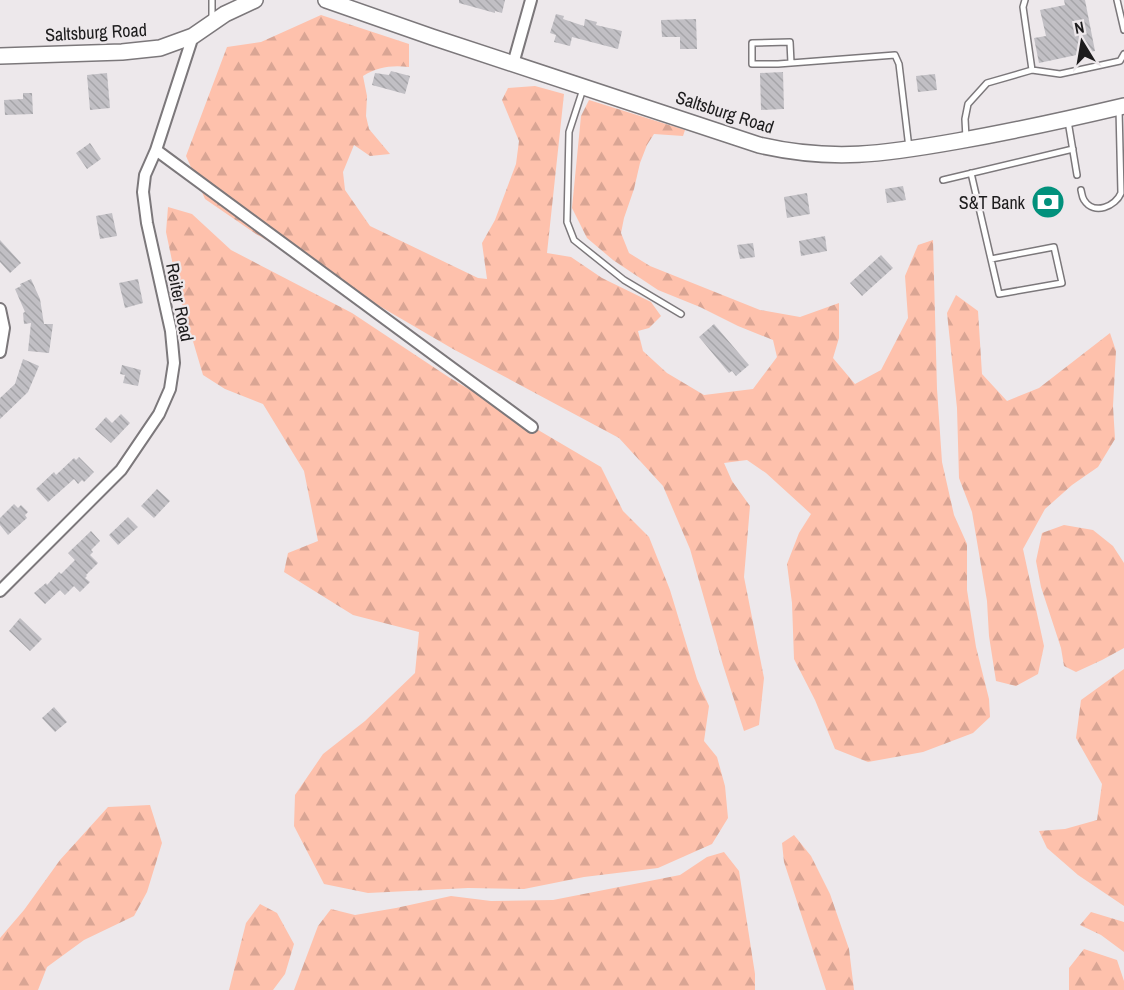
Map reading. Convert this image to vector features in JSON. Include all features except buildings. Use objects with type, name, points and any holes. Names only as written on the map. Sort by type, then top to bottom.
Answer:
[{"type":"main road","name":"Saltsburg Road","points":[[0,56],[139,51],[160,48],[193,36],[225,14],[255,0]]},
{"type":"main road","name":"Saltsburg Road","points":[[327,0],[513,64],[759,145],[788,152],[853,155],[909,150],[1121,107]]},
{"type":"street","points":[[513,64],[531,0]]},
{"type":"street","name":"Reiter Road","points":[[0,591],[121,470],[159,414],[170,389],[174,363],[171,331],[147,223],[143,192],[145,175],[156,150],[193,36]]},
{"type":"street","points":[[156,150],[532,427]]},
{"type":"street","points":[[0,309],[4,328],[0,352]]},
{"type":"lane","points":[[212,0],[212,23]]},
{"type":"lane","points":[[1025,0],[1023,6],[1032,70]]},
{"type":"lane","points":[[1117,0],[1124,30]]},
{"type":"lane","points":[[791,63],[790,42],[752,43],[752,64],[791,63],[895,55],[899,63],[909,150]]},
{"type":"lane","points":[[966,140],[965,119],[968,104],[987,83],[1032,70],[1060,74],[1120,61],[1124,54]]},
{"type":"lane","points":[[583,87],[569,132],[567,222],[570,231],[574,240],[624,280],[681,314]]},
{"type":"lane","points":[[1081,190],[1084,201],[1090,206],[1100,208],[1114,204],[1121,193],[1121,107]]},
{"type":"lane","points":[[1067,119],[1077,175]]},
{"type":"lane","points":[[943,180],[1073,149]]},
{"type":"lane","points":[[971,173],[999,294],[1062,283],[1054,247],[991,259]]},
{"type":"green space","points":[[321,15],[409,44],[409,67],[385,67],[363,76],[369,129],[390,154],[370,156],[354,145],[343,172],[345,190],[370,226],[478,278],[487,279],[482,243],[495,220],[516,164],[519,141],[502,100],[508,88],[535,86],[564,94],[547,253],[571,257],[602,278],[651,302],[661,316],[649,328],[638,331],[643,351],[667,373],[704,395],[753,389],[777,357],[773,340],[658,290],[613,260],[587,238],[572,208],[581,116],[589,100],[685,130],[683,136],[654,134],[647,145],[621,233],[629,253],[650,266],[760,310],[800,317],[839,303],[839,338],[833,358],[855,384],[881,370],[908,318],[905,276],[918,245],[933,240],[937,389],[942,462],[954,515],[967,544],[967,590],[976,647],[989,699],[990,717],[973,733],[923,752],[868,762],[835,749],[815,700],[794,659],[792,603],[787,564],[799,533],[811,514],[766,473],[747,460],[724,463],[732,481],[750,506],[744,577],[764,678],[759,725],[744,731],[690,549],[663,486],[619,438],[453,349],[256,234],[205,199],[186,156],[227,47],[261,42]]},
{"type":"green space","points":[[168,207],[192,214],[231,250],[352,313],[450,378],[601,467],[623,511],[649,537],[670,590],[697,679],[709,706],[704,741],[717,757],[725,786],[728,818],[712,844],[658,868],[584,877],[524,889],[468,888],[368,893],[324,884],[294,826],[295,795],[323,754],[365,721],[415,673],[419,632],[353,615],[284,572],[288,553],[318,541],[304,471],[263,404],[225,389],[203,375],[179,294],[166,232]]},
{"type":"green space","points":[[956,295],[978,311],[982,374],[1007,401],[1039,388],[1110,333],[1116,351],[1113,406],[1115,439],[1098,467],[1072,485],[1045,509],[1023,549],[1044,646],[1038,674],[1016,686],[996,681],[989,636],[987,601],[972,512],[959,478],[957,408],[947,313]]},
{"type":"green space","points":[[1064,525],[1093,530],[1113,546],[1124,563],[1124,648],[1076,672],[1064,666],[1061,648],[1041,587],[1036,561],[1042,533]]},
{"type":"green space","points":[[1124,669],[1124,906],[1078,875],[1047,848],[1039,831],[1065,829],[1097,820],[1102,784],[1076,738],[1081,700]]},
{"type":"green space","points":[[150,805],[162,843],[147,892],[134,916],[84,940],[47,967],[38,990],[0,990],[0,938],[24,910],[60,860],[108,807]]},
{"type":"green space","points":[[794,835],[811,856],[830,894],[849,949],[854,990],[826,990],[784,862],[782,843]]},
{"type":"green space","points":[[724,852],[739,871],[755,974],[755,990],[294,990],[318,926],[331,909],[355,915],[451,896],[491,901],[553,900],[680,875],[707,857]]},
{"type":"green space","points":[[260,904],[277,913],[294,944],[285,974],[273,990],[229,990],[246,923]]},
{"type":"green space","points":[[1091,912],[1124,922],[1124,952],[1101,935],[1080,925]]},
{"type":"green space","points":[[1084,949],[1117,960],[1124,981],[1124,990],[1069,990],[1069,968]]},
{"type":"place","name":"S&T Bank","points":[[1048,202]]}]
